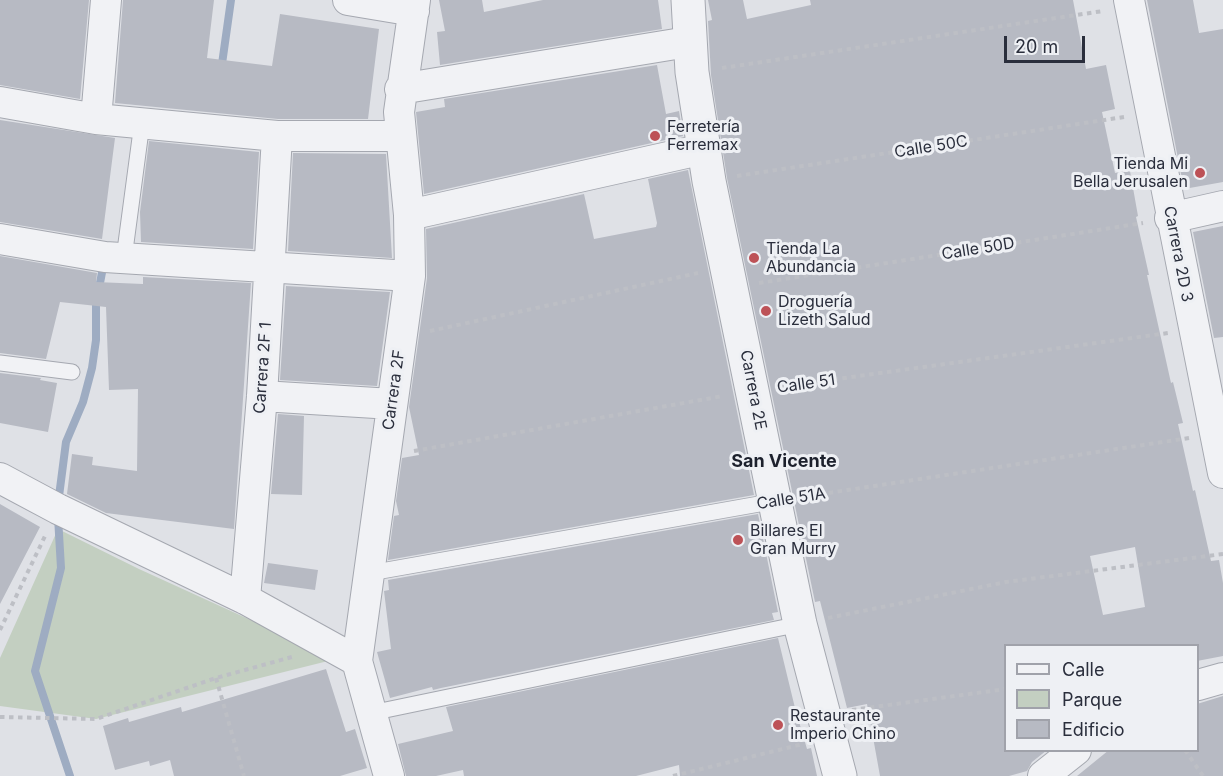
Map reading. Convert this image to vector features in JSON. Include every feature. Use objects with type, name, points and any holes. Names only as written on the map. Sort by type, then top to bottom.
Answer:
[{"type":"street","points":[[96,118],[106,0]]},
{"type":"street","points":[[348,0],[414,5]]},
{"type":"street","name":"Carrera 2E","points":[[688,0],[690,57],[706,165],[731,277],[800,624],[840,776]]},
{"type":"street","name":"Carrera 2D 3","points":[[1130,3],[1170,218],[1223,473]]},
{"type":"street","name":"Carrera 2F","points":[[389,776],[370,713],[345,654],[370,573],[410,276],[409,215],[400,136],[400,89],[414,5]]},
{"type":"street","points":[[400,89],[690,57]]},
{"type":"street","points":[[0,102],[96,118],[277,136],[400,136]]},
{"type":"street","name":"Carrera 2F 1","points":[[244,599],[262,396],[277,136]]},
{"type":"street","points":[[409,215],[706,165]]},
{"type":"street","points":[[1170,218],[1223,206]]},
{"type":"street","points":[[0,239],[124,258],[269,265],[410,276]]},
{"type":"street","points":[[262,396],[392,404]]},
{"type":"street","points":[[0,478],[58,509],[244,599],[345,654]]},
{"type":"street","points":[[1199,684],[1223,678]]},
{"type":"street","points":[[1043,776],[1073,752]]},
{"type":"lane","points":[[124,258],[142,123]]},
{"type":"lane","points":[[0,363],[72,372]]},
{"type":"lane","name":"Calle 51A","points":[[370,573],[776,501]]},
{"type":"lane","points":[[370,713],[800,624]]},
{"type":"path","points":[[690,57],[1130,3]]},
{"type":"path","name":"Calle 50C","points":[[706,165],[1152,112]]},
{"type":"path","name":"Calle 50D","points":[[402,337],[731,277],[1170,218]]},
{"type":"path","name":"Calle 51","points":[[385,456],[753,391],[1192,329]]},
{"type":"path","name":"Calle 51A","points":[[776,501],[1214,434]]},
{"type":"path","points":[[0,630],[58,509]]},
{"type":"path","points":[[800,624],[1006,582],[1223,554]]},
{"type":"path","points":[[0,717],[96,719],[216,678],[345,654]]},
{"type":"path","points":[[216,678],[244,776]]},
{"type":"path","points":[[673,776],[826,725],[1004,689]]},
{"type":"path","points":[[1186,752],[1203,776]]},
{"type":"green space","points":[[58,529],[139,569],[336,659],[96,719],[0,706],[0,658]]},
{"type":"building","points":[[0,0],[89,0],[80,99],[0,85]]},
{"type":"building","points":[[123,0],[214,0],[207,58],[272,66],[280,14],[379,29],[368,119],[278,119],[115,103]]},
{"type":"building","points":[[439,0],[482,0],[484,12],[543,0],[658,0],[662,29],[440,65],[437,32],[445,31]]},
{"type":"building","points":[[708,0],[743,0],[747,19],[811,5],[810,0],[1073,0],[1086,69],[1106,65],[1115,109],[1102,112],[1115,173],[1130,171],[1138,216],[1136,217],[1149,275],[1147,275],[1171,383],[1173,382],[1183,423],[1178,424],[1193,491],[1195,490],[1211,561],[1219,560],[1223,583],[1223,656],[1199,661],[1199,644],[1004,644],[1004,752],[1044,752],[1032,762],[1027,771],[1009,776],[880,776],[867,704],[847,708],[820,601],[815,602],[727,178],[711,75],[708,21],[712,20]],"holes":[[[1135,547],[1145,607],[1103,615],[1090,556]]]},
{"type":"building","points":[[1147,0],[1193,0],[1199,33],[1223,29],[1223,182],[1184,189]]},
{"type":"building","points":[[657,65],[666,114],[679,111],[683,136],[424,194],[416,112],[445,107],[444,99]]},
{"type":"building","points":[[0,120],[115,138],[102,239],[0,222]]},
{"type":"building","points":[[149,141],[259,152],[253,249],[141,242],[140,212]]},
{"type":"building","points":[[293,153],[386,154],[392,258],[288,251]]},
{"type":"building","points":[[688,170],[754,495],[388,560],[394,516],[399,515],[396,501],[402,458],[419,455],[409,407],[427,278],[426,229],[584,194],[594,239],[656,227],[648,179]]},
{"type":"building","points":[[1223,226],[1223,337],[1214,338],[1193,232]]},
{"type":"building","points":[[0,256],[97,273],[96,282],[143,284],[143,277],[251,283],[234,529],[106,513],[67,494],[72,454],[93,457],[92,465],[137,471],[138,389],[109,390],[106,307],[60,302],[46,359],[0,353]]},
{"type":"building","points":[[286,286],[390,292],[377,386],[280,380]]},
{"type":"building","points":[[0,373],[41,378],[40,380],[57,383],[48,432],[0,423]]},
{"type":"building","points":[[278,414],[304,416],[302,495],[271,494]]},
{"type":"building","points":[[0,504],[40,527],[0,604]]},
{"type":"building","points":[[758,514],[778,612],[772,613],[774,620],[433,690],[432,687],[390,698],[377,652],[391,649],[384,591],[389,590],[388,580]]},
{"type":"building","points":[[268,563],[318,570],[315,590],[264,583]]},
{"type":"building","points":[[778,638],[795,708],[807,749],[811,748],[817,776],[680,776],[679,765],[636,776],[464,776],[463,770],[436,776],[406,776],[398,744],[453,731],[446,707]]},
{"type":"building","points":[[326,669],[346,732],[355,729],[367,768],[340,776],[174,776],[170,760],[150,766],[149,761],[115,770],[103,726],[128,718],[129,722],[181,707],[182,712]]},
{"type":"building","points":[[1223,696],[1223,776],[1077,776],[1107,752],[1199,752],[1199,703]]},
{"type":"waterway","points":[[221,71],[231,0]]},
{"type":"waterway","points":[[58,504],[66,442],[83,402],[92,368],[96,340],[96,304],[104,262]]},
{"type":"waterway","points":[[58,517],[61,568],[35,671],[70,776]]},
{"type":"place","name":"Ferretería Ferremax","points":[[655,136]]},
{"type":"place","name":"Tienda Mi Bella Jerusalen","points":[[1200,173]]},
{"type":"place","name":"Tienda La Abundancia","points":[[754,258]]},
{"type":"place","name":"Droguería Lizeth Salud","points":[[766,311]]},
{"type":"place","name":"Billares El Gran Murry","points":[[738,540]]},
{"type":"place","name":"Restaurante Imperio Chino","points":[[778,725]]},
{"type":"district","name":"San Vicente","points":[[784,462]]}]
